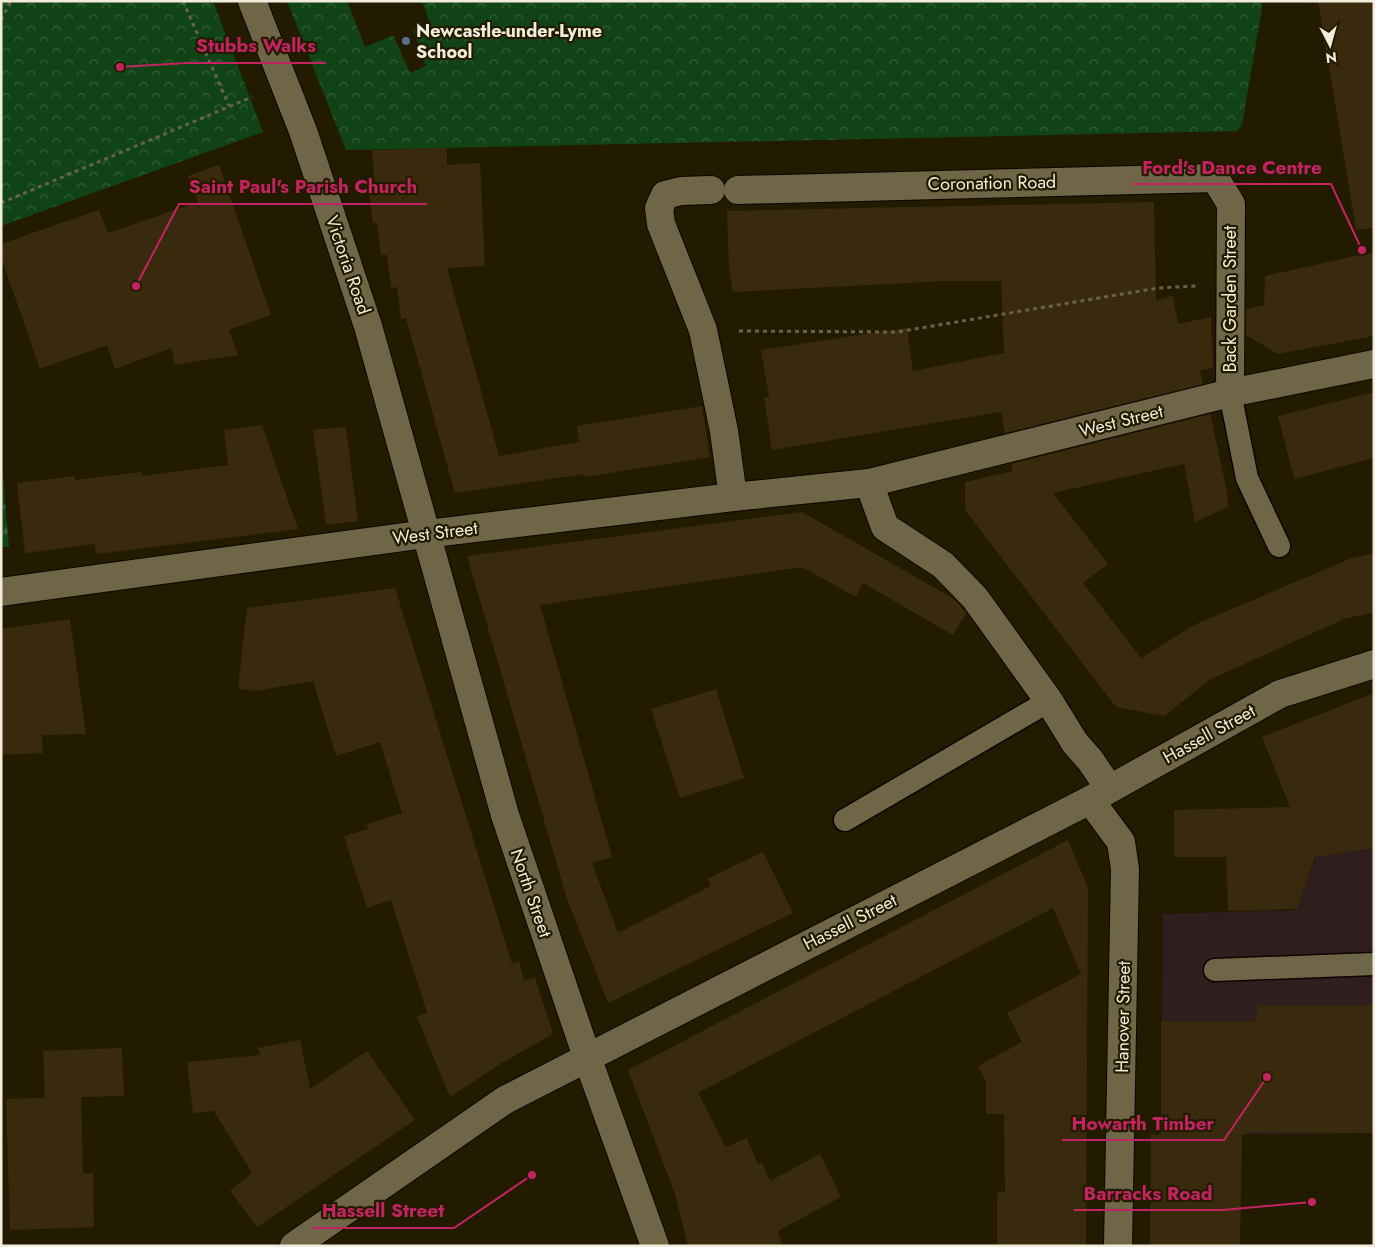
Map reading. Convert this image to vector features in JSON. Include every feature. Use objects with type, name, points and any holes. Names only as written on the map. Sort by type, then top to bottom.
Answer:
[{"type":"street","name":"Victoria Road","points":[[252,1],[303,131],[368,326],[426,534]]},
{"type":"street","name":"Coronation Road","points":[[738,190],[1215,178],[1231,204]]},
{"type":"street","points":[[711,190],[681,191],[666,195],[659,208],[661,224],[703,330],[724,431],[733,497]]},
{"type":"street","name":"Back Garden Street","points":[[1230,394],[1231,204]]},
{"type":"street","name":"West Street","points":[[1,592],[426,534],[733,497],[869,483],[1230,394],[1374,364]]},
{"type":"street","points":[[869,483],[885,527],[944,565],[975,598],[1050,701],[1075,742],[1090,760],[1099,794]]},
{"type":"street","name":"North Street","points":[[426,534],[505,815],[587,1057],[655,1246]]},
{"type":"street","name":"Hassell Street","points":[[294,1246],[505,1100],[1099,794],[1280,694],[1374,664]]},
{"type":"street","name":"Hanover Street","points":[[1099,794],[1121,842],[1125,869],[1118,1246]]},
{"type":"lane","points":[[1230,394],[1247,478],[1279,546]]},
{"type":"lane","points":[[845,820],[1050,701]]},
{"type":"lane","points":[[1215,970],[1374,964]]},
{"type":"path","points":[[1,20],[11,1]]},
{"type":"path","points":[[183,1],[229,106]]},
{"type":"path","points":[[1,203],[229,106],[285,85]]},
{"type":"path","points":[[703,330],[897,332],[1158,288],[1232,285]]},
{"type":"shaded area","points":[[1374,848],[1374,1133],[1161,1135],[1163,914],[1296,910],[1316,857]]},
{"type":"green space","points":[[1,1],[213,1],[263,132],[1,226]]},
{"type":"green space","points":[[287,1],[347,1],[365,47],[393,35],[410,73],[426,66],[413,30],[430,23],[422,1],[1263,1],[1242,125],[1237,131],[346,150]]},
{"type":"green space","points":[[1,455],[9,547],[1,547]]},
{"type":"building","points":[[1318,1],[1374,1],[1374,228],[1356,230]]},
{"type":"building","points":[[447,148],[447,165],[480,163],[485,266],[447,268],[499,456],[579,442],[577,426],[702,406],[710,457],[585,477],[584,474],[455,493],[406,318],[401,319],[397,287],[391,288],[387,255],[381,255],[377,223],[373,223],[369,191],[375,190],[372,150]]},
{"type":"building","points":[[219,165],[271,315],[229,330],[238,355],[174,365],[172,348],[115,369],[107,345],[40,369],[1,257],[1,244],[99,210],[108,233],[198,202],[188,176]]},
{"type":"building","points":[[1154,202],[1156,300],[1173,296],[1178,324],[1211,317],[1213,368],[1200,371],[1203,384],[1005,433],[1001,412],[772,450],[764,397],[769,397],[761,350],[907,328],[913,371],[1004,353],[1001,281],[946,281],[733,292],[729,269],[727,211]]},
{"type":"building","points":[[1374,252],[1374,336],[1278,354],[1246,335],[1246,309],[1264,305],[1265,276]]},
{"type":"building","points":[[1374,392],[1374,458],[1294,479],[1278,416]]},
{"type":"building","points":[[1210,414],[1227,491],[1228,507],[1195,522],[1184,464],[1053,493],[1108,564],[1083,583],[1141,658],[1194,625],[1352,558],[1374,553],[1374,612],[1344,619],[1211,679],[1164,716],[1116,707],[965,510],[965,482],[1013,471],[1011,464]]},
{"type":"building","points":[[262,425],[298,529],[96,554],[95,544],[25,553],[17,483],[75,476],[75,480],[142,472],[142,476],[228,465],[224,430]]},
{"type":"building","points":[[346,427],[358,521],[326,525],[313,430]]},
{"type":"building","points":[[802,512],[954,599],[966,613],[953,635],[863,583],[856,597],[802,567],[540,605],[612,857],[592,863],[618,933],[711,886],[707,879],[763,852],[793,913],[608,1003],[567,899],[467,556]]},
{"type":"building","points":[[395,588],[512,964],[519,961],[524,981],[535,977],[553,1034],[500,1064],[450,1097],[417,1017],[427,1013],[391,900],[367,908],[344,836],[368,829],[367,824],[402,813],[380,742],[336,756],[313,681],[256,691],[238,689],[247,608]]},
{"type":"building","points":[[70,619],[86,734],[42,735],[43,753],[1,755],[1,629]]},
{"type":"building","points":[[716,689],[744,778],[680,798],[651,709]]},
{"type":"building","points":[[1374,693],[1374,848],[1315,857],[1297,909],[1228,911],[1226,857],[1174,857],[1174,810],[1290,807],[1262,737]]},
{"type":"building","points":[[1068,840],[1088,888],[1086,1246],[997,1246],[997,1193],[1005,1192],[1004,1114],[986,1114],[986,1081],[978,1066],[1022,1042],[1007,1013],[1081,974],[1053,908],[698,1093],[726,1147],[747,1138],[758,1164],[761,1162],[770,1181],[820,1154],[841,1197],[778,1231],[782,1246],[688,1246],[675,1194],[628,1070]]},
{"type":"building","points":[[1258,1005],[1374,1005],[1374,1133],[1247,1132],[1247,1135],[1242,1135],[1240,1246],[1150,1246],[1151,1134],[1161,1135],[1161,1021],[1256,1021]]},
{"type":"building","points":[[300,1040],[310,1089],[367,1051],[415,1120],[257,1227],[230,1191],[252,1173],[214,1111],[193,1113],[187,1062],[260,1055],[258,1048]]},
{"type":"building","points":[[122,1048],[124,1096],[81,1097],[83,1173],[93,1173],[94,1227],[10,1230],[6,1099],[45,1098],[43,1051]]},
{"type":"place","name":"Newcastle-under-Lyme School","points":[[406,41]]},
{"type":"place","name":"Stubbs Walks","points":[[120,67]]},
{"type":"place","name":"Ford's Dance Centre","points":[[1362,250]]},
{"type":"place","name":"Saint Paul's Parish Church","points":[[136,286]]},
{"type":"place","name":"Howarth Timber","points":[[1267,1077]]},
{"type":"place","name":"Hassell Street","points":[[532,1175]]},
{"type":"place","name":"Barracks Road","points":[[1312,1202]]}]
